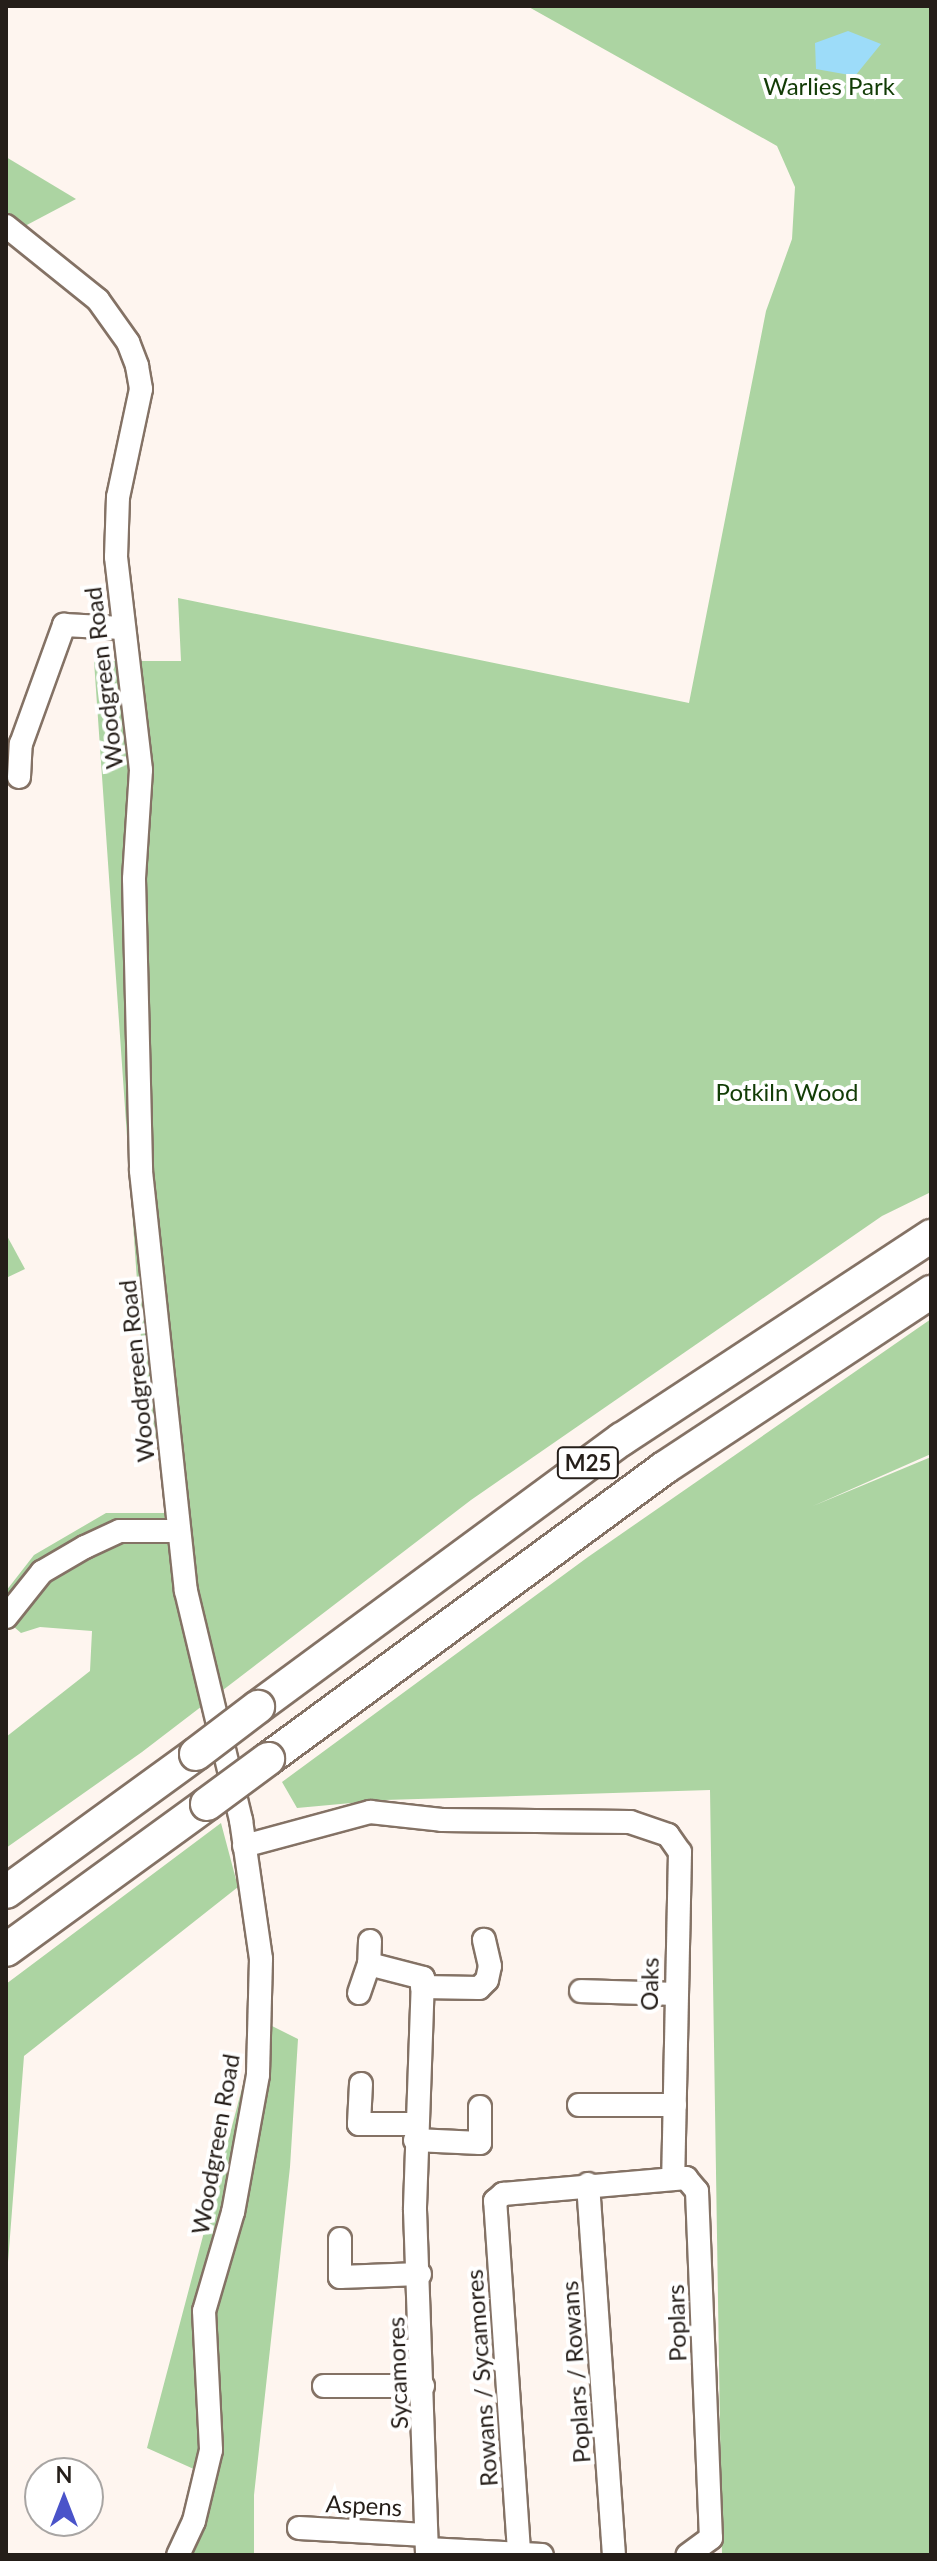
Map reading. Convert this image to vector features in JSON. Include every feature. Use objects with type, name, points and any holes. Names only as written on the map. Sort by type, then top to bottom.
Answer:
[{"type":"highway","name":"M25","points":[[6,1892],[622,1439],[931,1236]]},
{"type":"highway","name":"M25","points":[[6,1950],[664,1468],[931,1292]]},
{"type":"street","name":"Woodgreen Road","points":[[6,226],[98,300],[128,342],[141,389],[118,497],[116,557],[141,770],[134,879],[141,1171],[178,1531],[198,1647],[244,1846],[261,1959],[258,2075],[233,2212],[204,2311],[211,2450],[194,2521],[179,2554]]},
{"type":"street","points":[[19,777],[21,744],[64,625],[122,628]]},
{"type":"street","points":[[6,1617],[42,1572],[85,1547],[120,1531],[178,1531]]},
{"type":"street","name":"Oaks","points":[[244,1846],[370,1812],[442,1820],[630,1822],[668,1835],[680,1852],[673,2178]]},
{"type":"street","points":[[359,1993],[370,1952],[418,1973],[422,1987],[479,1988],[487,1980],[490,1966],[484,1940]]},
{"type":"street","name":"Sycamores","points":[[422,1987],[415,2210],[420,2274],[427,2546]]},
{"type":"street","points":[[581,1991],[675,1994]]},
{"type":"street","points":[[361,2084],[359,2124],[480,2143],[480,2107]]},
{"type":"street","points":[[579,2105],[675,2105]]},
{"type":"street","points":[[588,2184],[673,2178]]},
{"type":"street","name":"Poplars","points":[[673,2178],[686,2178],[697,2191],[711,2538],[688,2555]]},
{"type":"street","name":"Rowans / Sycamores","points":[[519,2551],[495,2201],[503,2194],[588,2184]]},
{"type":"street","name":"Poplars / Rowans","points":[[588,2184],[614,2555]]},
{"type":"street","points":[[340,2239],[340,2277],[420,2274]]},
{"type":"street","points":[[324,2386],[423,2386]]},
{"type":"street","name":"Aspens","points":[[299,2528],[427,2546],[542,2555]]},
{"type":"green space","points":[[527,6],[931,6],[931,1192],[882,1216],[471,1500],[142,1752],[6,1848],[6,1737],[90,1671],[92,1631],[40,1627],[21,1633],[6,1620],[6,1591],[34,1555],[106,1513],[168,1513],[142,1353],[94,661],[181,661],[178,598],[689,703],[766,311],[792,239],[795,187],[777,146]]},
{"type":"green space","points":[[6,157],[76,199],[6,236]]},
{"type":"green space","points":[[6,1234],[25,1269],[6,1278]]},
{"type":"green space","points":[[931,1319],[931,1454],[813,1506],[931,1457],[931,2555],[722,2555],[710,1790],[384,1800],[297,1808],[282,1782],[588,1557]]},
{"type":"green space","points":[[221,1823],[238,1887],[24,2056],[6,2288],[6,1984]]},
{"type":"green space","points":[[260,2020],[298,2039],[290,2167],[254,2495],[254,2555],[184,2555],[216,2479],[147,2448]]},
{"type":"water","points":[[848,31],[881,44],[855,76],[816,69],[815,43]]},
{"type":"park label","name":"Warlies Park","points":[[829,86]]},
{"type":"park label","name":"Potkiln Wood","points":[[787,1092]]}]
